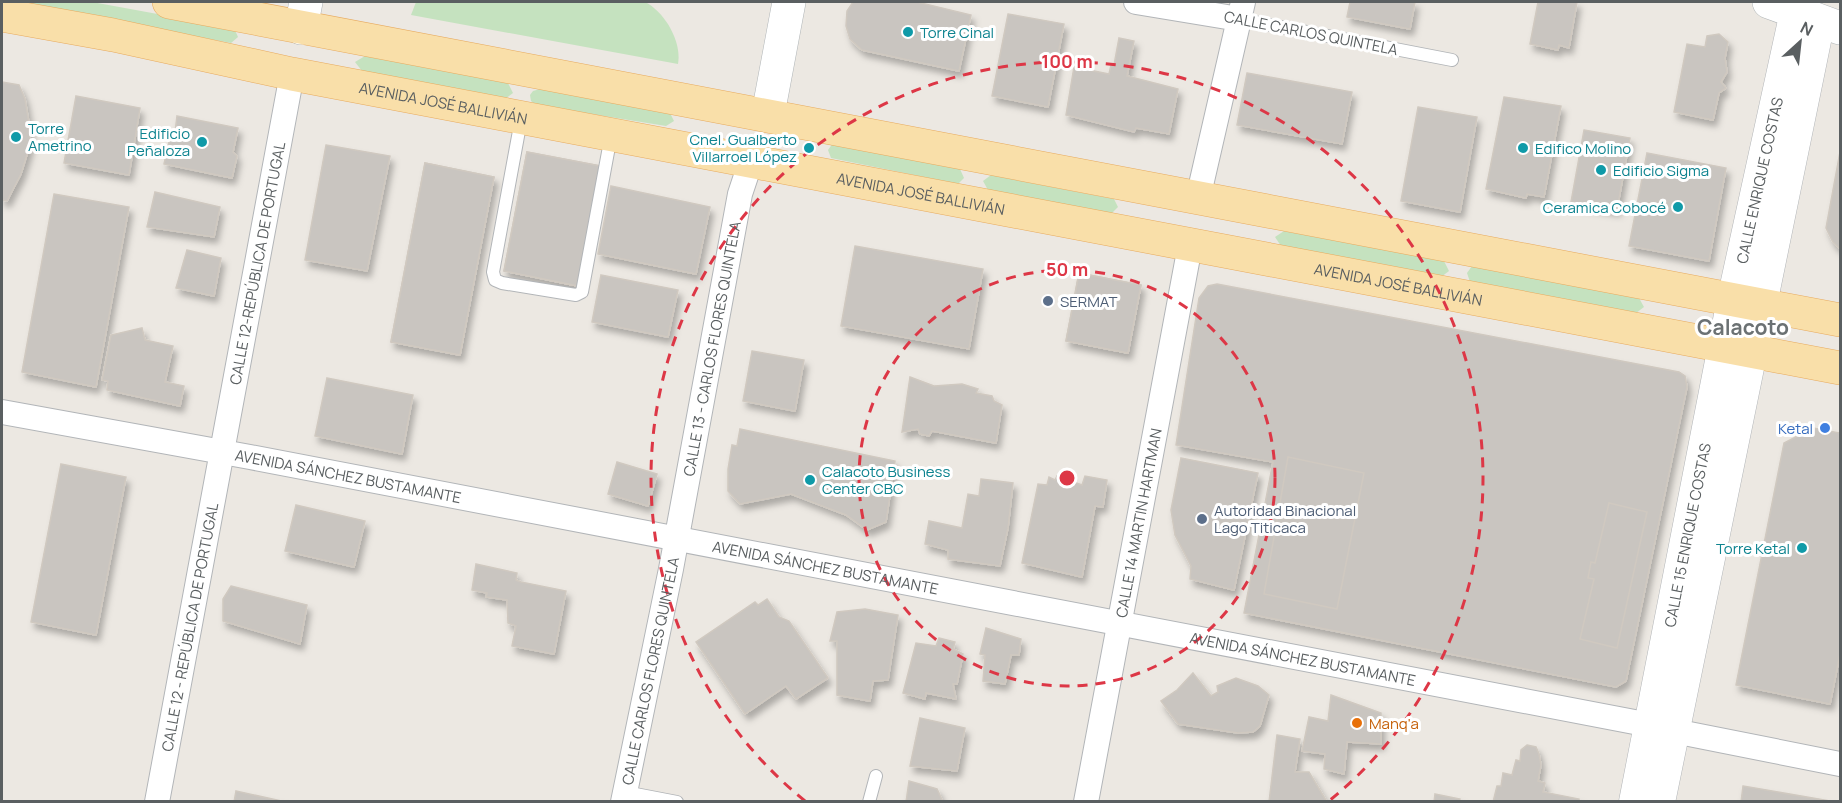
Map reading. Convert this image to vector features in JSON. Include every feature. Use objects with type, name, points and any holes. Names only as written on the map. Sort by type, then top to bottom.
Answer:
[{"type":"main road","points":[[170,2],[304,15],[768,114],[1840,320]]},
{"type":"main road","points":[[751,160],[768,114],[789,2]]},
{"type":"main road","name":"AVENIDA JOSÉ BALLIVIÁN","points":[[2,15],[113,35],[292,74],[1840,368]]},
{"type":"main road","points":[[292,74],[304,15]]},
{"type":"street","name":"CALLE CARLOS QUINTELA","points":[[1136,2],[1241,10]]},
{"type":"street","points":[[1198,198],[1241,10]]},
{"type":"street","name":"CALLE ENRIQUE COSTAS","points":[[1737,349],[1806,16]]},
{"type":"street","name":"CALLE 12-REPÚBLICA DE PORTUGAL","points":[[222,452],[292,74]]},
{"type":"street","name":"CALLE 13 - CARLOS FLORES QUINTELA","points":[[677,540],[740,194],[751,160]]},
{"type":"street","name":"CALLE 14 MARTIN HARTMAN","points":[[1086,801],[1190,246]]},
{"type":"street","name":"CALLE 15 ENRIQUE COSTAS","points":[[1662,728],[1737,349]]},
{"type":"street","name":"AVENIDA SÁNCHEZ BUSTAMANTE","points":[[2,412],[1120,623],[1840,764]]},
{"type":"street","name":"CALLE 12 - REPÚBLICA DE PORTUGAL","points":[[158,801],[222,452]]},
{"type":"street","name":"CALLE CARLOS FLORES QUINTELA","points":[[624,797],[677,540]]},
{"type":"street","points":[[1635,801],[1662,728]]},
{"type":"street","points":[[1659,801],[1662,728]]},
{"type":"lane","name":"CALLE CARLOS QUINTELA","points":[[1241,10],[1452,60]]},
{"type":"lane","points":[[522,118],[493,272],[495,280],[502,283],[576,296],[582,292],[611,135]]},
{"type":"lane","points":[[869,801],[876,776]]},
{"type":"lane","points":[[624,797],[677,801]]},
{"type":"green space","points":[[10,2],[92,2],[234,28],[238,37],[231,43]]},
{"type":"green space","points":[[416,2],[645,2],[665,20],[675,37],[679,55],[678,64],[411,15]]},
{"type":"green space","points":[[365,56],[508,83],[513,93],[505,99],[362,71],[355,62]]},
{"type":"green space","points":[[540,89],[669,111],[674,121],[666,126],[536,105],[531,101],[530,95],[533,91]]},
{"type":"green space","points":[[833,143],[960,169],[964,178],[958,184],[831,158],[828,150]]},
{"type":"green space","points":[[991,175],[1114,199],[1118,207],[1111,214],[988,190],[983,181]]},
{"type":"green space","points":[[1284,231],[1444,261],[1449,271],[1441,277],[1281,246],[1275,237]]},
{"type":"green space","points":[[1472,266],[1639,298],[1644,307],[1636,313],[1470,282],[1467,273]]},
{"type":"building","name":"Torre Cinal","points":[[853,2],[917,2],[971,15],[959,71],[862,50],[850,39],[846,26],[847,11]]},
{"type":"building","points":[[1350,2],[1415,2],[1410,29],[1347,17]]},
{"type":"building","points":[[1538,2],[1577,2],[1569,48],[1559,45],[1558,50],[1530,44]]},
{"type":"building","points":[[1008,14],[1064,24],[1048,107],[992,96]]},
{"type":"building","points":[[1719,34],[1728,42],[1725,58],[1727,72],[1721,82],[1726,88],[1719,93],[1713,120],[1674,112],[1687,44],[1705,47],[1707,36]]},
{"type":"building","points":[[1119,38],[1134,41],[1127,76],[1178,89],[1169,134],[1136,128],[1134,132],[1066,115],[1074,67],[1109,74],[1111,65],[1114,65]]},
{"type":"building","points":[[1247,73],[1352,92],[1342,144],[1237,125]]},
{"type":"building","name":"Torre Ametrino","points":[[2,82],[19,85],[25,99],[30,129],[30,145],[21,174],[7,201],[2,200]]},
{"type":"building","points":[[76,96],[140,108],[129,175],[64,163]]},
{"type":"building","name":"Edifico Molino","points":[[1504,97],[1561,106],[1544,197],[1527,194],[1526,198],[1486,189]]},
{"type":"building","points":[[1418,107],[1477,117],[1460,212],[1401,201]]},
{"type":"building","name":"Edificio Peñaloza","points":[[177,116],[238,128],[233,152],[237,156],[232,178],[164,164],[171,133],[175,132]]},
{"type":"building","name":"Edificio Sigma","points":[[1584,130],[1630,138],[1617,210],[1571,202]]},
{"type":"building","points":[[326,145],[390,156],[367,271],[305,260]]},
{"type":"building","points":[[527,152],[601,166],[578,286],[504,271]]},
{"type":"building","points":[[527,152],[601,166],[578,286],[504,271]]},
{"type":"building","points":[[1840,152],[1840,249],[1833,242],[1826,228]]},
{"type":"building","name":"Ceramica Cobocé","points":[[1647,153],[1726,168],[1709,261],[1629,246]]},
{"type":"building","points":[[425,163],[494,177],[460,355],[391,342]]},
{"type":"building","points":[[425,163],[494,177],[460,355],[391,342]]},
{"type":"building","points":[[611,186],[710,207],[696,274],[598,254]]},
{"type":"building","points":[[155,192],[220,207],[214,237],[147,227]]},
{"type":"building","points":[[54,194],[129,207],[96,387],[22,372]]},
{"type":"building","points":[[855,246],[983,269],[969,349],[841,326]]},
{"type":"building","points":[[187,250],[221,258],[214,296],[176,288]]},
{"type":"building","points":[[1079,273],[1141,285],[1128,353],[1066,341]]},
{"type":"building","points":[[1079,273],[1141,285],[1128,353],[1066,341]]},
{"type":"building","points":[[601,275],[678,290],[668,337],[592,322]]},
{"type":"building","points":[[1217,284],[1679,372],[1685,376],[1687,387],[1626,681],[1616,687],[1244,613],[1273,462],[1176,445],[1199,298],[1208,286]]},
{"type":"building","points":[[142,328],[145,340],[173,346],[165,382],[184,386],[180,406],[107,390],[108,381],[102,380],[111,335]]},
{"type":"building","points":[[752,351],[804,360],[795,411],[743,401]]},
{"type":"building","points":[[910,377],[934,386],[962,384],[978,389],[976,393],[992,396],[994,401],[1002,405],[996,443],[932,431],[929,436],[920,434],[918,429],[902,432]]},
{"type":"building","points":[[327,378],[413,395],[402,454],[315,436]]},
{"type":"building","name":"Torre Ketal","points":[[1813,428],[1840,433],[1840,654],[1830,704],[1736,685],[1784,443]]},
{"type":"building","name":"Calacoto Business Center CBC","points":[[740,429],[895,461],[886,522],[867,530],[846,515],[791,494],[740,504],[728,491],[728,469],[732,445],[737,446]]},
{"type":"building","points":[[1288,457],[1364,473],[1337,609],[1264,594]]},
{"type":"building","points":[[1181,458],[1258,473],[1234,590],[1190,579],[1191,566],[1175,535],[1171,510]]},
{"type":"building","points":[[617,462],[657,474],[648,506],[608,494]]},
{"type":"building","points":[[61,464],[126,477],[96,635],[31,622]]},
{"type":"building","points":[[1057,476],[1082,485],[1085,476],[1107,480],[1103,507],[1095,506],[1082,577],[1022,563],[1038,484],[1047,485],[1049,477],[1055,480]]},
{"type":"building","points":[[981,479],[1013,483],[1008,528],[1000,566],[948,559],[948,550],[925,544],[929,521],[962,528],[968,494],[979,496]]},
{"type":"building","points":[[1609,503],[1647,512],[1617,648],[1580,639],[1594,579],[1588,578],[1591,562],[1595,563]]},
{"type":"building","points":[[296,505],[365,521],[354,567],[285,551]]},
{"type":"building","points":[[476,564],[517,573],[516,580],[521,582],[566,591],[554,654],[512,646],[516,626],[508,623],[507,600],[486,597],[487,593],[472,590]]},
{"type":"building","points":[[231,586],[307,605],[300,644],[223,621],[223,599]]},
{"type":"building","points":[[767,599],[779,617],[789,621],[828,678],[796,699],[786,686],[745,714],[696,642],[755,602],[758,605]]},
{"type":"building","points":[[865,609],[898,615],[888,680],[873,681],[870,701],[837,695],[837,641],[830,641],[837,612]]},
{"type":"building","points":[[986,628],[1021,639],[1019,655],[1011,655],[1005,684],[983,681],[985,655],[980,654]]},
{"type":"building","points":[[939,638],[955,642],[953,649],[963,654],[957,684],[953,684],[956,699],[926,693],[925,699],[903,693],[916,643],[936,646]]},
{"type":"building","points":[[1193,673],[1211,696],[1218,692],[1217,686],[1236,678],[1258,686],[1269,695],[1260,726],[1253,732],[1238,733],[1178,724],[1161,701],[1177,690]]},
{"type":"building","points":[[1331,695],[1381,713],[1381,744],[1347,742],[1344,774],[1324,769],[1325,754],[1302,751],[1309,717],[1328,721]]},
{"type":"building","points":[[920,718],[965,728],[957,771],[910,766]]},
{"type":"building","points":[[1277,735],[1300,739],[1295,772],[1309,772],[1327,802],[1269,802]]},
{"type":"building","points":[[1527,745],[1536,747],[1539,754],[1541,765],[1538,781],[1545,783],[1543,792],[1579,799],[1579,802],[1493,802],[1497,786],[1501,786],[1503,773],[1512,775],[1516,760],[1520,761],[1521,750]]},
{"type":"building","points":[[909,781],[937,789],[943,802],[906,802]]},
{"type":"building","points":[[1743,786],[1830,801],[1741,802]]},
{"type":"building","points":[[236,791],[286,802],[234,802]]},
{"type":"building","points":[[1435,794],[1460,799],[1459,802],[1434,802]]},
{"type":"place","name":"Torre Cinal","points":[[908,32]]},
{"type":"place","name":"Torre Ametrino","points":[[16,137]]},
{"type":"place","name":"Edificio Peñaloza","points":[[202,142]]},
{"type":"place","name":"Cnel. Gualberto Villarroel López","points":[[809,148]]},
{"type":"place","name":"Edifico Molino","points":[[1523,148]]},
{"type":"place","name":"Edificio Sigma","points":[[1601,170]]},
{"type":"place","name":"Ceramica Cobocé","points":[[1678,207]]},
{"type":"place","name":"SERMAT","points":[[1048,301]]},
{"type":"place","name":"Ketal","points":[[1825,428]]},
{"type":"place","name":"Calacoto Business Center CBC","points":[[810,480]]},
{"type":"place","name":"Autoridad Binacional Lago Titicaca","points":[[1202,519]]},
{"type":"place","name":"Torre Ketal","points":[[1802,548]]},
{"type":"place","name":"Manq'a","points":[[1357,723]]},
{"type":"district","name":"Calacoto","points":[[1743,327]]}]
